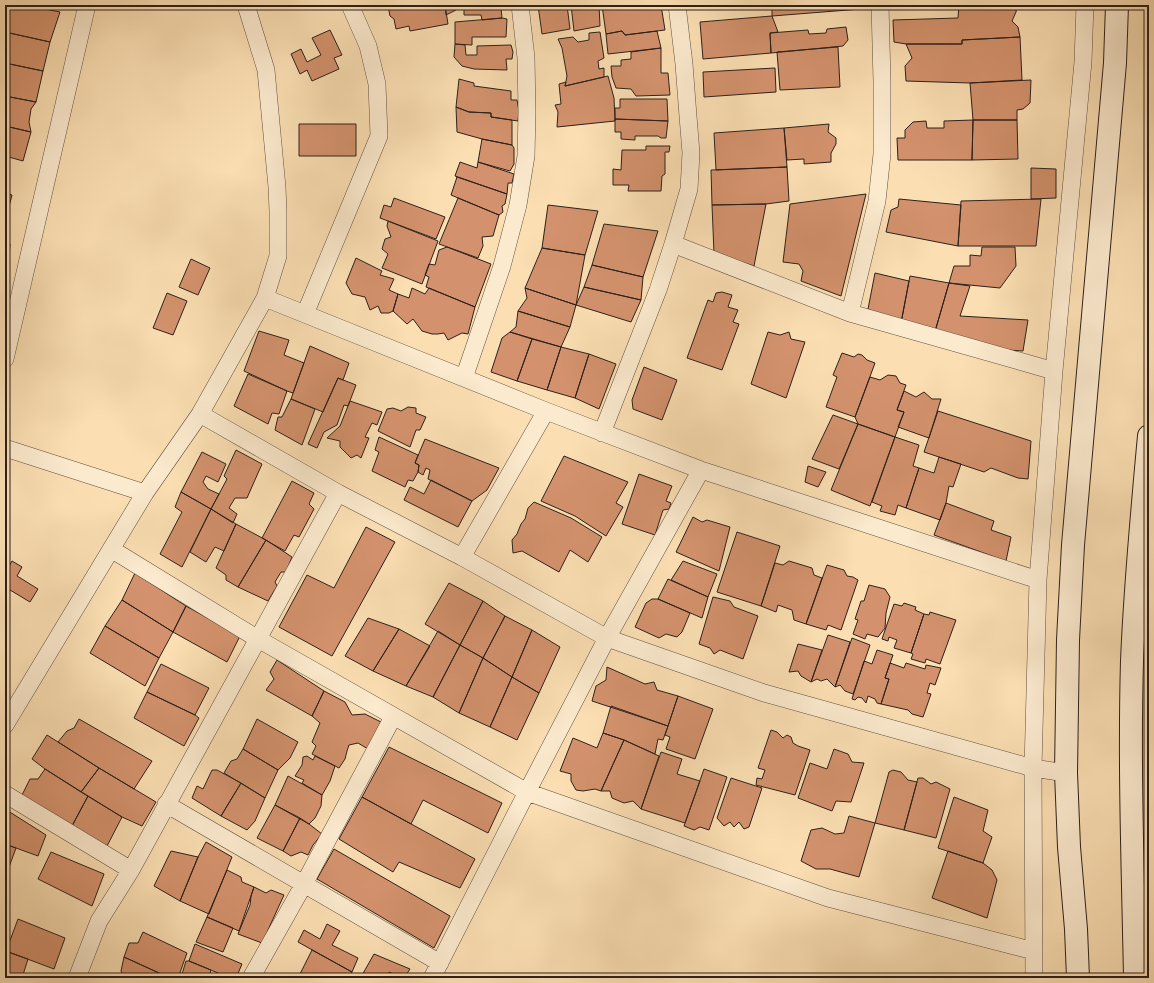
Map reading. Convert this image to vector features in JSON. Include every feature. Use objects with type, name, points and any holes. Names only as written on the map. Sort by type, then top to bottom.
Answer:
[{"type":"main road","points":[[1078,978],[1076,929],[1069,847],[1066,773],[1068,640],[1072,569],[1115,63],[1117,5]]},
{"type":"main road","points":[[1135,978],[1141,882],[1131,764],[1132,661],[1139,552],[1149,436]]},
{"type":"street","points":[[5,359],[87,5]]},
{"type":"street","points":[[5,725],[145,493],[200,414],[265,298],[278,256],[277,187],[266,70],[246,5]]},
{"type":"street","points":[[305,314],[379,136],[378,84],[368,46],[350,5]]},
{"type":"street","points":[[464,378],[502,266],[518,204],[526,156],[526,58],[520,5]]},
{"type":"street","points":[[602,433],[658,290],[674,244],[689,189],[691,153],[684,64],[677,5]]},
{"type":"street","points":[[850,313],[877,201],[882,154],[880,5]]},
{"type":"street","points":[[1034,978],[1033,768],[1038,580],[1054,372],[1083,62],[1085,5]]},
{"type":"street","points":[[674,244],[850,313],[1054,372]]},
{"type":"street","points":[[265,298],[546,411],[701,470],[1038,580]]},
{"type":"street","points":[[462,557],[546,411]]},
{"type":"street","points":[[200,414],[338,493],[462,557],[607,638],[764,693],[1033,768],[1066,773]]},
{"type":"street","points":[[5,448],[145,493]]},
{"type":"street","points":[[432,978],[607,638],[701,470]]},
{"type":"street","points":[[77,978],[99,921],[131,870],[338,493]]},
{"type":"street","points":[[111,549],[258,639],[527,792],[828,898],[1034,951]]},
{"type":"street","points":[[251,978],[304,884],[393,717]]},
{"type":"street","points":[[5,794],[131,870]]},
{"type":"street","points":[[166,804],[440,963]]},
{"type":"building","points":[[5,5],[25,5],[60,12],[50,42],[5,32]]},
{"type":"building","points":[[445,5],[448,24],[410,31],[409,26],[396,29],[394,19],[390,16],[388,6]]},
{"type":"building","points":[[445,5],[458,5],[456,10],[446,15]]},
{"type":"building","points":[[464,5],[504,5],[501,8],[502,18],[482,20],[481,15],[464,15]]},
{"type":"building","points":[[538,5],[567,5],[570,29],[542,34]]},
{"type":"building","points":[[571,5],[599,5],[600,26],[574,31]]},
{"type":"building","points":[[602,5],[661,5],[665,30],[625,35],[622,31],[606,34]]},
{"type":"building","points":[[772,5],[861,5],[861,9],[772,16]]},
{"type":"building","points":[[959,5],[1017,5],[1012,21],[1018,27],[1020,37],[962,40],[962,44],[906,44],[894,42],[893,20],[958,18]]},
{"type":"building","points":[[772,16],[778,32],[770,33],[771,53],[703,59],[700,22]]},
{"type":"building","points":[[502,18],[507,19],[506,37],[472,37],[472,45],[455,44],[455,22]]},
{"type":"building","points":[[846,27],[848,40],[843,46],[771,53],[770,33],[808,30],[809,34],[826,33],[827,29]]},
{"type":"building","points":[[330,30],[342,55],[334,58],[339,69],[312,81],[307,70],[300,74],[291,54],[301,49],[307,62],[321,55],[312,38]]},
{"type":"building","points":[[622,31],[625,35],[657,31],[661,48],[608,54],[606,34]]},
{"type":"building","points":[[5,32],[50,42],[43,71],[5,63]]},
{"type":"building","points":[[600,32],[604,58],[598,61],[599,69],[604,68],[604,77],[565,86],[567,76],[562,48],[558,39],[573,37],[578,42],[589,40],[589,33]]},
{"type":"building","points":[[1020,37],[1022,80],[970,83],[906,81],[905,66],[912,58],[906,44],[962,44],[962,40]]},
{"type":"building","points":[[455,44],[465,45],[466,55],[477,55],[477,46],[511,45],[513,52],[512,59],[506,59],[507,70],[474,69],[462,66],[454,57]]},
{"type":"building","points":[[838,47],[840,87],[780,90],[777,52]]},
{"type":"building","points":[[661,48],[661,73],[668,73],[670,95],[636,96],[631,89],[616,88],[612,77],[611,66],[621,66],[621,60],[631,59],[631,52]]},
{"type":"building","points":[[5,63],[43,71],[36,102],[5,96]]},
{"type":"building","points":[[775,68],[776,92],[704,97],[703,72]]},
{"type":"building","points":[[608,76],[614,98],[615,121],[557,127],[558,112],[555,105],[561,104],[559,84],[566,82],[565,86]]},
{"type":"building","points":[[459,79],[474,83],[474,86],[511,91],[511,100],[517,100],[519,111],[518,121],[491,117],[491,113],[469,112],[456,107]]},
{"type":"building","points":[[1031,80],[1030,103],[1023,109],[1017,110],[1017,120],[973,120],[970,83]]},
{"type":"building","points":[[5,96],[36,102],[31,109],[29,122],[31,132],[5,126]]},
{"type":"building","points":[[620,99],[667,99],[668,121],[615,119],[615,108],[620,108]]},
{"type":"building","points":[[456,107],[469,112],[491,113],[491,117],[512,120],[512,145],[457,132]]},
{"type":"building","points":[[615,119],[668,121],[666,138],[661,138],[658,136],[635,136],[635,140],[621,139],[621,132],[615,132]]},
{"type":"building","points":[[973,120],[972,160],[898,160],[897,138],[905,138],[905,130],[913,122],[926,121],[927,128],[944,128],[944,121]]},
{"type":"building","points":[[973,120],[1017,120],[1018,159],[972,160]]},
{"type":"building","points":[[299,124],[356,124],[356,156],[299,156]]},
{"type":"building","points":[[829,124],[828,132],[836,138],[836,144],[831,153],[831,162],[804,164],[804,159],[787,160],[784,128]]},
{"type":"building","points":[[5,126],[31,132],[23,161],[5,156]]},
{"type":"building","points":[[784,128],[787,167],[716,170],[714,133]]},
{"type":"building","points":[[482,139],[512,145],[514,148],[514,164],[510,171],[478,162]]},
{"type":"building","points":[[646,146],[670,146],[669,152],[665,152],[665,174],[662,176],[661,191],[628,191],[629,185],[613,185],[613,169],[621,170],[622,150],[646,150]]},
{"type":"building","points":[[460,162],[477,168],[478,162],[514,174],[512,183],[508,183],[507,194],[455,176]]},
{"type":"building","points":[[787,167],[789,201],[766,204],[712,205],[711,170]]},
{"type":"building","points":[[1031,168],[1056,169],[1056,198],[1031,199]]},
{"type":"building","points":[[457,177],[507,194],[505,204],[502,206],[503,212],[499,215],[451,195]]},
{"type":"building","points":[[5,193],[12,195],[5,222]]},
{"type":"building","points":[[866,194],[841,296],[801,281],[803,271],[799,264],[783,262],[790,204]]},
{"type":"building","points":[[394,198],[445,217],[436,239],[380,218],[384,205],[391,207]]},
{"type":"building","points":[[458,198],[499,215],[493,236],[482,237],[483,246],[478,258],[439,244]]},
{"type":"building","points":[[899,199],[961,205],[958,246],[886,232],[891,210],[898,207]]},
{"type":"building","points":[[1041,199],[1036,246],[958,246],[961,201]]},
{"type":"building","points":[[766,204],[754,266],[714,253],[712,205]]},
{"type":"building","points":[[548,205],[598,211],[585,255],[542,248]]},
{"type":"building","points":[[388,221],[438,241],[422,284],[382,268],[388,254],[382,249],[385,239],[391,237],[387,226]]},
{"type":"building","points":[[604,224],[658,231],[643,277],[592,265]]},
{"type":"building","points":[[5,240],[10,244],[9,256],[5,255]]},
{"type":"building","points":[[447,247],[491,264],[475,307],[426,287],[429,277],[425,275],[429,264],[435,265],[439,250]]},
{"type":"building","points":[[982,247],[1015,247],[1016,266],[1000,288],[949,283],[954,266],[970,266],[970,255],[981,256]]},
{"type":"building","points":[[542,248],[585,255],[576,305],[525,288]]},
{"type":"building","points":[[356,258],[382,271],[380,275],[394,279],[389,290],[398,294],[393,311],[389,313],[381,313],[378,306],[370,310],[365,297],[352,294],[346,283]]},
{"type":"building","points":[[191,259],[210,268],[198,295],[179,287]]},
{"type":"building","points":[[592,265],[643,277],[641,300],[584,287]]},
{"type":"building","points":[[875,273],[909,281],[901,323],[868,309]]},
{"type":"building","points":[[910,276],[949,283],[934,335],[901,323]]},
{"type":"building","points":[[949,283],[970,286],[960,316],[1028,320],[1023,351],[976,348],[934,335]]},
{"type":"building","points":[[584,287],[641,300],[631,322],[576,305]]},
{"type":"building","points":[[412,288],[425,294],[429,288],[475,307],[468,334],[462,333],[448,340],[444,333],[432,334],[422,331],[413,319],[407,324],[393,311],[398,294],[409,298]]},
{"type":"building","points":[[525,288],[576,305],[570,327],[518,311],[527,298]]},
{"type":"building","points":[[722,292],[732,295],[728,307],[738,310],[733,322],[739,324],[722,370],[687,358],[708,300],[713,302],[716,293]]},
{"type":"building","points":[[167,293],[187,301],[173,335],[153,328]]},
{"type":"building","points":[[518,311],[570,327],[561,347],[510,332],[516,327]]},
{"type":"building","points":[[259,331],[289,340],[284,355],[304,363],[293,393],[244,371]]},
{"type":"building","points":[[510,332],[532,339],[517,381],[491,372],[502,338]]},
{"type":"building","points":[[768,332],[780,335],[789,332],[791,339],[805,342],[786,398],[751,384]]},
{"type":"building","points":[[532,339],[561,347],[547,390],[517,381]]},
{"type":"building","points":[[310,346],[349,363],[343,380],[338,378],[323,412],[291,399]]},
{"type":"building","points":[[561,347],[589,354],[575,398],[547,390]]},
{"type":"building","points":[[842,353],[854,357],[858,354],[862,355],[867,360],[875,363],[855,417],[826,407],[837,377],[833,375]]},
{"type":"building","points":[[589,354],[616,364],[599,409],[575,398]]},
{"type":"building","points":[[644,367],[677,380],[662,420],[633,409],[632,400]]},
{"type":"building","points":[[248,374],[287,391],[279,414],[272,413],[268,424],[234,406]]},
{"type":"building","points":[[888,375],[896,376],[900,383],[906,385],[897,410],[904,412],[895,437],[858,424],[855,417],[870,377],[880,380]]},
{"type":"building","points":[[338,378],[356,385],[348,406],[344,405],[337,425],[324,432],[317,448],[308,444]]},
{"type":"building","points":[[904,391],[916,397],[924,392],[932,399],[941,399],[929,438],[898,427],[904,412],[897,410]]},
{"type":"building","points":[[291,399],[315,409],[302,445],[275,430],[278,417],[282,417]]},
{"type":"building","points":[[350,401],[382,412],[377,425],[372,423],[365,437],[369,438],[361,458],[357,455],[351,458],[340,447],[340,441],[327,438],[340,426]]},
{"type":"building","points":[[408,407],[416,408],[416,413],[426,417],[420,430],[416,430],[410,447],[378,431],[387,409],[393,408],[401,411]]},
{"type":"building","points":[[938,411],[1031,441],[1028,479],[1018,478],[991,468],[984,472],[924,452]]},
{"type":"building","points":[[833,415],[858,424],[839,469],[812,459]]},
{"type":"building","points":[[858,424],[895,437],[870,506],[831,490]]},
{"type":"building","points":[[379,437],[418,455],[415,463],[419,465],[418,472],[413,481],[408,480],[405,487],[372,471],[379,452],[375,450]]},
{"type":"building","points":[[895,437],[919,445],[913,466],[919,468],[906,508],[898,505],[895,515],[880,511],[882,506],[872,502]]},
{"type":"building","points":[[425,439],[499,468],[487,490],[472,501],[428,479],[430,470],[426,468],[423,475],[418,472],[419,465],[415,463]]},
{"type":"building","points":[[236,450],[262,464],[247,498],[235,498],[229,508],[237,514],[233,523],[211,509],[227,479],[224,476]]},
{"type":"building","points":[[202,452],[226,464],[218,482],[206,476],[203,482],[208,489],[219,494],[211,509],[181,492]]},
{"type":"building","points":[[564,456],[628,482],[616,503],[623,507],[606,536],[575,516],[541,501]]},
{"type":"building","points":[[939,457],[961,464],[953,487],[949,486],[946,503],[940,520],[906,508],[919,468],[934,473]]},
{"type":"building","points":[[808,466],[826,472],[818,487],[805,482]]},
{"type":"building","points":[[639,474],[672,486],[666,501],[671,503],[669,509],[663,510],[655,535],[622,524]]},
{"type":"building","points":[[431,480],[472,501],[458,527],[404,500],[410,487],[424,494]]},
{"type":"building","points":[[292,481],[314,493],[309,504],[314,509],[299,537],[294,535],[285,551],[262,538]]},
{"type":"building","points":[[181,492],[211,509],[182,567],[160,554],[182,512],[175,507]]},
{"type":"building","points":[[534,502],[571,518],[602,537],[588,562],[570,550],[559,572],[522,551],[513,553],[512,540],[525,519],[528,508]]},
{"type":"building","points":[[946,503],[994,521],[991,530],[1011,537],[1006,561],[934,535]]},
{"type":"building","points":[[211,509],[236,524],[224,551],[215,547],[206,562],[190,552]]},
{"type":"building","points":[[693,517],[702,522],[707,520],[730,527],[719,571],[676,552]]},
{"type":"building","points":[[236,524],[266,540],[238,587],[226,580],[226,575],[216,568]]},
{"type":"building","points":[[366,527],[395,542],[332,656],[279,627],[307,575],[334,588]]},
{"type":"building","points":[[737,532],[780,546],[761,606],[717,592]]},
{"type":"building","points":[[266,540],[292,557],[286,572],[281,572],[275,582],[277,586],[268,601],[238,587]]},
{"type":"building","points":[[12,561],[22,567],[17,576],[38,589],[30,602],[5,587],[5,573]]},
{"type":"building","points":[[683,561],[717,574],[708,597],[671,580]]},
{"type":"building","points":[[789,561],[812,568],[814,575],[822,578],[806,624],[794,620],[792,610],[778,605],[776,612],[761,606],[775,563],[783,565]]},
{"type":"building","points":[[827,565],[844,570],[847,576],[858,580],[841,630],[828,625],[826,630],[806,624]]},
{"type":"building","points":[[135,573],[186,606],[173,632],[122,600]]},
{"type":"building","points":[[668,579],[708,597],[702,618],[658,599]]},
{"type":"building","points":[[449,583],[483,601],[460,645],[425,624]]},
{"type":"building","points":[[869,585],[885,589],[890,597],[886,613],[885,628],[878,637],[867,634],[865,639],[853,634],[858,620],[855,619],[861,601],[864,601]]},
{"type":"building","points":[[713,597],[730,601],[734,607],[758,616],[743,659],[720,650],[714,654],[710,648],[699,644]]},
{"type":"building","points":[[652,599],[658,599],[690,613],[682,632],[677,637],[666,634],[659,638],[635,627],[646,603]]},
{"type":"building","points":[[122,600],[173,632],[159,658],[105,626]]},
{"type":"building","points":[[483,601],[505,616],[483,658],[460,645]]},
{"type":"building","points":[[904,603],[916,607],[915,610],[924,614],[911,653],[894,648],[897,640],[889,637],[888,641],[882,639],[894,604],[902,606]]},
{"type":"building","points":[[186,606],[240,636],[227,662],[173,632]]},
{"type":"building","points":[[930,612],[956,620],[940,664],[926,659],[925,663],[911,659],[913,654],[911,653],[924,614],[929,615]]},
{"type":"building","points":[[505,616],[532,630],[512,677],[483,658]]},
{"type":"building","points":[[368,618],[399,629],[373,671],[345,656]]},
{"type":"building","points":[[105,626],[159,658],[145,686],[90,653]]},
{"type":"building","points":[[399,629],[430,646],[406,686],[373,671]]},
{"type":"building","points":[[532,630],[560,647],[539,693],[512,677]]},
{"type":"building","points":[[438,631],[460,645],[433,697],[406,686]]},
{"type":"building","points":[[828,635],[850,642],[835,687],[827,679],[821,681],[817,679],[811,682]]},
{"type":"building","points":[[852,638],[870,645],[853,694],[845,691],[840,685],[835,687]]},
{"type":"building","points":[[798,644],[822,650],[811,682],[801,676],[798,671],[789,672]]},
{"type":"building","points":[[460,645],[483,658],[459,713],[433,697]]},
{"type":"building","points":[[877,650],[893,655],[885,678],[889,679],[881,704],[877,703],[875,699],[868,696],[866,703],[862,698],[858,697],[855,700],[852,699],[864,661],[872,664]]},
{"type":"building","points":[[483,658],[512,677],[490,727],[459,713]]},
{"type":"building","points":[[277,660],[324,691],[312,716],[266,690],[274,679],[270,672]]},
{"type":"building","points":[[890,663],[904,668],[906,663],[925,669],[926,665],[941,668],[935,685],[930,683],[927,693],[931,694],[923,717],[912,714],[908,710],[881,704],[889,679],[885,678]]},
{"type":"building","points":[[161,664],[209,688],[195,715],[147,692]]},
{"type":"building","points":[[607,667],[645,684],[654,682],[657,690],[678,696],[668,726],[592,701],[596,686],[606,680]]},
{"type":"building","points":[[512,677],[539,693],[517,740],[490,727]]},
{"type":"building","points":[[324,691],[345,702],[352,715],[365,714],[381,722],[368,749],[358,743],[349,745],[345,759],[339,768],[312,754],[316,746],[312,742],[320,723],[312,716]]},
{"type":"building","points":[[147,692],[199,718],[184,746],[134,718]]},
{"type":"building","points":[[678,696],[713,709],[695,759],[666,749],[670,737],[665,735]]},
{"type":"building","points":[[611,706],[668,726],[663,740],[658,739],[655,754],[624,740],[603,733]]},
{"type":"building","points":[[79,719],[152,761],[134,789],[58,742],[67,731],[74,728]]},
{"type":"building","points":[[257,719],[298,742],[290,758],[278,770],[243,749]]},
{"type":"building","points":[[771,730],[777,732],[783,738],[787,735],[791,737],[793,743],[810,750],[795,795],[756,785],[757,778],[762,779],[765,770],[758,768]]},
{"type":"building","points":[[603,733],[624,740],[601,791],[595,789],[583,791],[576,790],[571,781],[571,774],[560,771],[573,738],[597,748]]},
{"type":"building","points":[[47,735],[99,768],[81,792],[32,759]]},
{"type":"building","points":[[624,740],[659,756],[641,809],[633,801],[624,803],[612,798],[610,791],[601,791]]},
{"type":"building","points":[[389,747],[502,803],[488,833],[423,800],[411,824],[362,797]]},
{"type":"building","points":[[243,749],[278,770],[265,798],[224,773],[231,761],[237,759]]},
{"type":"building","points":[[834,749],[848,754],[852,762],[864,763],[851,802],[836,801],[832,811],[798,798],[810,763],[827,769]]},
{"type":"building","points":[[661,752],[682,759],[677,774],[700,781],[685,823],[641,809]]},
{"type":"building","points":[[307,756],[313,760],[315,756],[335,766],[330,781],[322,795],[302,783],[304,780],[295,776],[302,765],[303,757]]},
{"type":"building","points":[[99,768],[156,802],[142,826],[122,817],[81,792]]},
{"type":"building","points":[[45,769],[88,796],[72,826],[22,795],[30,779],[38,779]]},
{"type":"building","points":[[704,769],[727,777],[709,830],[700,827],[694,830],[684,826]]},
{"type":"building","points":[[212,770],[217,770],[241,783],[221,816],[192,798],[197,786],[203,789]]},
{"type":"building","points":[[893,770],[901,772],[908,780],[917,782],[904,830],[875,823],[889,772]]},
{"type":"building","points":[[288,776],[322,795],[321,806],[315,818],[309,824],[275,805]]},
{"type":"building","points":[[731,778],[762,788],[749,827],[744,829],[739,822],[734,827],[730,822],[724,826],[717,818]]},
{"type":"building","points":[[918,778],[923,778],[931,784],[936,782],[950,789],[936,838],[904,830]]},
{"type":"building","points":[[241,783],[265,798],[255,821],[247,830],[221,816]]},
{"type":"building","points":[[88,796],[122,817],[107,846],[72,826]]},
{"type":"building","points":[[362,797],[475,859],[460,888],[399,862],[393,872],[339,839]]},
{"type":"building","points":[[954,797],[988,810],[983,831],[992,837],[983,863],[938,848]]},
{"type":"building","points":[[275,805],[300,818],[283,851],[257,838]]},
{"type":"building","points":[[5,809],[46,835],[38,856],[5,844]]},
{"type":"building","points":[[849,816],[875,823],[859,877],[830,869],[816,869],[801,861],[811,830],[822,828],[835,834],[844,833]]},
{"type":"building","points":[[300,818],[322,834],[313,845],[308,855],[301,852],[291,856],[283,851]]},
{"type":"building","points":[[206,842],[232,857],[209,914],[180,901],[198,857]]},
{"type":"building","points":[[5,844],[16,848],[5,878]]},
{"type":"building","points":[[334,849],[450,916],[434,948],[317,879]]},
{"type":"building","points":[[171,851],[198,857],[180,901],[154,886]]},
{"type":"building","points":[[948,851],[983,863],[992,870],[997,880],[987,918],[932,898]]},
{"type":"building","points":[[51,852],[104,874],[92,906],[38,879]]},
{"type":"building","points":[[227,870],[241,877],[242,882],[254,887],[239,931],[207,917]]},
{"type":"building","points":[[254,887],[266,893],[271,890],[284,895],[262,943],[238,934],[250,905]]},
{"type":"building","points":[[207,917],[233,928],[223,952],[196,942]]},
{"type":"building","points":[[18,919],[65,938],[54,969],[6,951]]},
{"type":"building","points":[[327,924],[340,931],[332,945],[358,958],[352,972],[298,942],[304,930],[320,939]]},
{"type":"building","points":[[143,932],[187,953],[178,978],[170,978],[124,957],[129,943],[138,943]]},
{"type":"building","points":[[195,944],[242,964],[236,978],[230,978],[189,961]]},
{"type":"building","points":[[312,950],[352,972],[349,978],[302,978],[299,976]]},
{"type":"building","points":[[5,951],[28,959],[22,978],[5,978]]},
{"type":"building","points":[[374,954],[410,969],[404,978],[389,972],[387,978],[361,977]]},
{"type":"building","points":[[124,957],[170,978],[124,978],[121,971]]},
{"type":"building","points":[[186,961],[211,970],[209,978],[178,978],[180,973],[182,974]]}]
